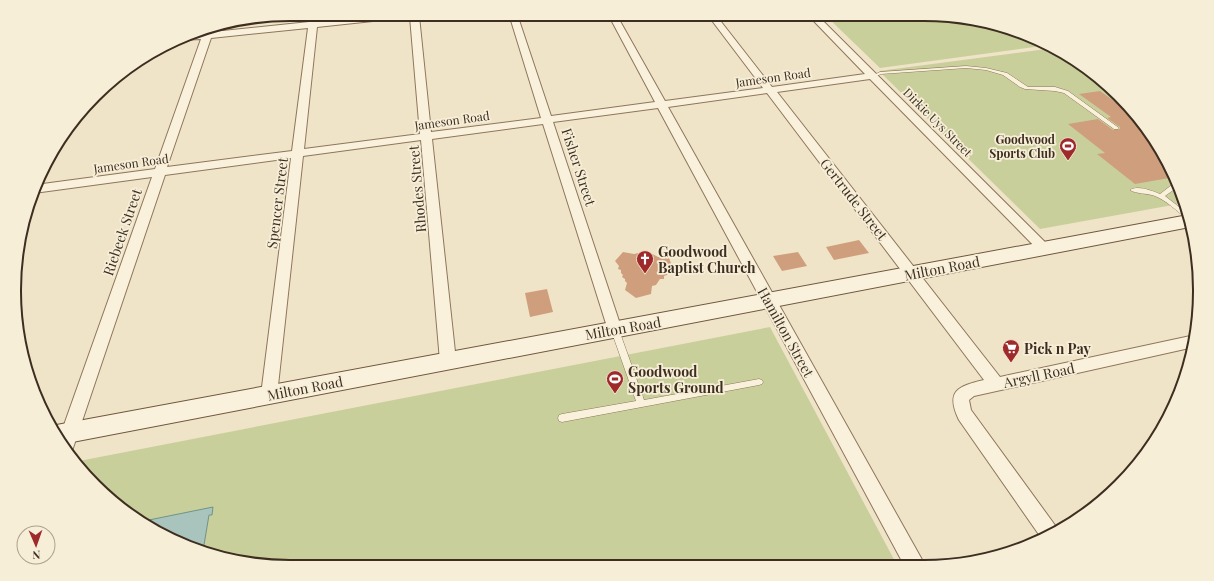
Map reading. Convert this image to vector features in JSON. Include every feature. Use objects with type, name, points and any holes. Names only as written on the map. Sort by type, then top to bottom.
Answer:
[{"type":"street","points":[[219,31],[298,21]]},
{"type":"street","name":"Spencer Street","points":[[269,395],[314,21]]},
{"type":"street","name":"Rhodes Street","points":[[416,21],[448,361]]},
{"type":"street","name":"Fisher Street","points":[[515,21],[615,330]]},
{"type":"street","name":"Hamilton Street","points":[[616,21],[912,560]]},
{"type":"street","name":"Gertrude Street","points":[[716,21],[997,385]]},
{"type":"street","name":"Dirkie Uys Street","points":[[818,21],[1045,248]]},
{"type":"street","name":"Riebeek Street","points":[[64,436],[160,172],[207,34]]},
{"type":"street","name":"Jameson Road","points":[[42,188],[874,76]]},
{"type":"street","name":"Milton Road","points":[[65,438],[269,395],[1184,221]]},
{"type":"street","name":"Argyll Road","points":[[1047,530],[970,423],[960,403],[962,396],[970,390],[1188,343]]},
{"type":"lane","points":[[874,76],[880,74],[966,67],[986,69],[1005,74],[1027,88],[1061,90],[1066,92],[1116,128]]},
{"type":"lane","points":[[1161,196],[1172,187]]},
{"type":"lane","points":[[1133,190],[1151,192],[1161,196],[1182,213]]},
{"type":"lane","points":[[615,330],[641,404]]},
{"type":"lane","points":[[562,418],[759,382]]},
{"type":"green space","points":[[831,21],[924,21],[959,23],[1010,35],[1037,47],[880,68]]},
{"type":"green space","name":"Goodwood Sports Club","points":[[1044,49],[1073,66],[1088,77],[1126,113],[1148,141],[1157,156],[1179,204],[1040,229],[879,71]]},
{"type":"green space","name":"Goodwood Sports Ground","points":[[770,327],[894,560],[290,560],[255,558],[204,546],[156,524],[141,515],[113,493],[82,460]]},
{"type":"water","points":[[213,507],[212,515],[209,515],[204,546],[171,532],[149,520]]},
{"type":"building","points":[[1100,91],[1117,103],[1148,141],[1168,178],[1135,184],[1097,154],[1105,153],[1068,124],[1098,119],[1113,130],[1120,129],[1120,127],[1107,118],[1111,117],[1079,94]]},
{"type":"building","points":[[859,240],[869,253],[834,260],[826,247]]},
{"type":"building","name":"Goodwood Baptist Church","points":[[647,251],[658,257],[669,258],[673,268],[667,275],[664,276],[664,279],[660,279],[656,285],[652,286],[651,294],[636,298],[625,290],[627,283],[622,277],[623,275],[621,270],[618,269],[619,266],[615,261],[623,252],[634,254]]},
{"type":"building","points":[[798,252],[807,266],[782,271],[773,256]]},
{"type":"building","points":[[547,289],[553,312],[530,317],[525,293]]},
{"type":"place","name":"Goodwood Sports Club","points":[[1068,161]]},
{"type":"place","name":"Goodwood Baptist Church","points":[[645,274]]},
{"type":"place","name":"Pick n Pay","points":[[1011,363]]},
{"type":"place","name":"Goodwood Sports Ground","points":[[615,394]]}]
